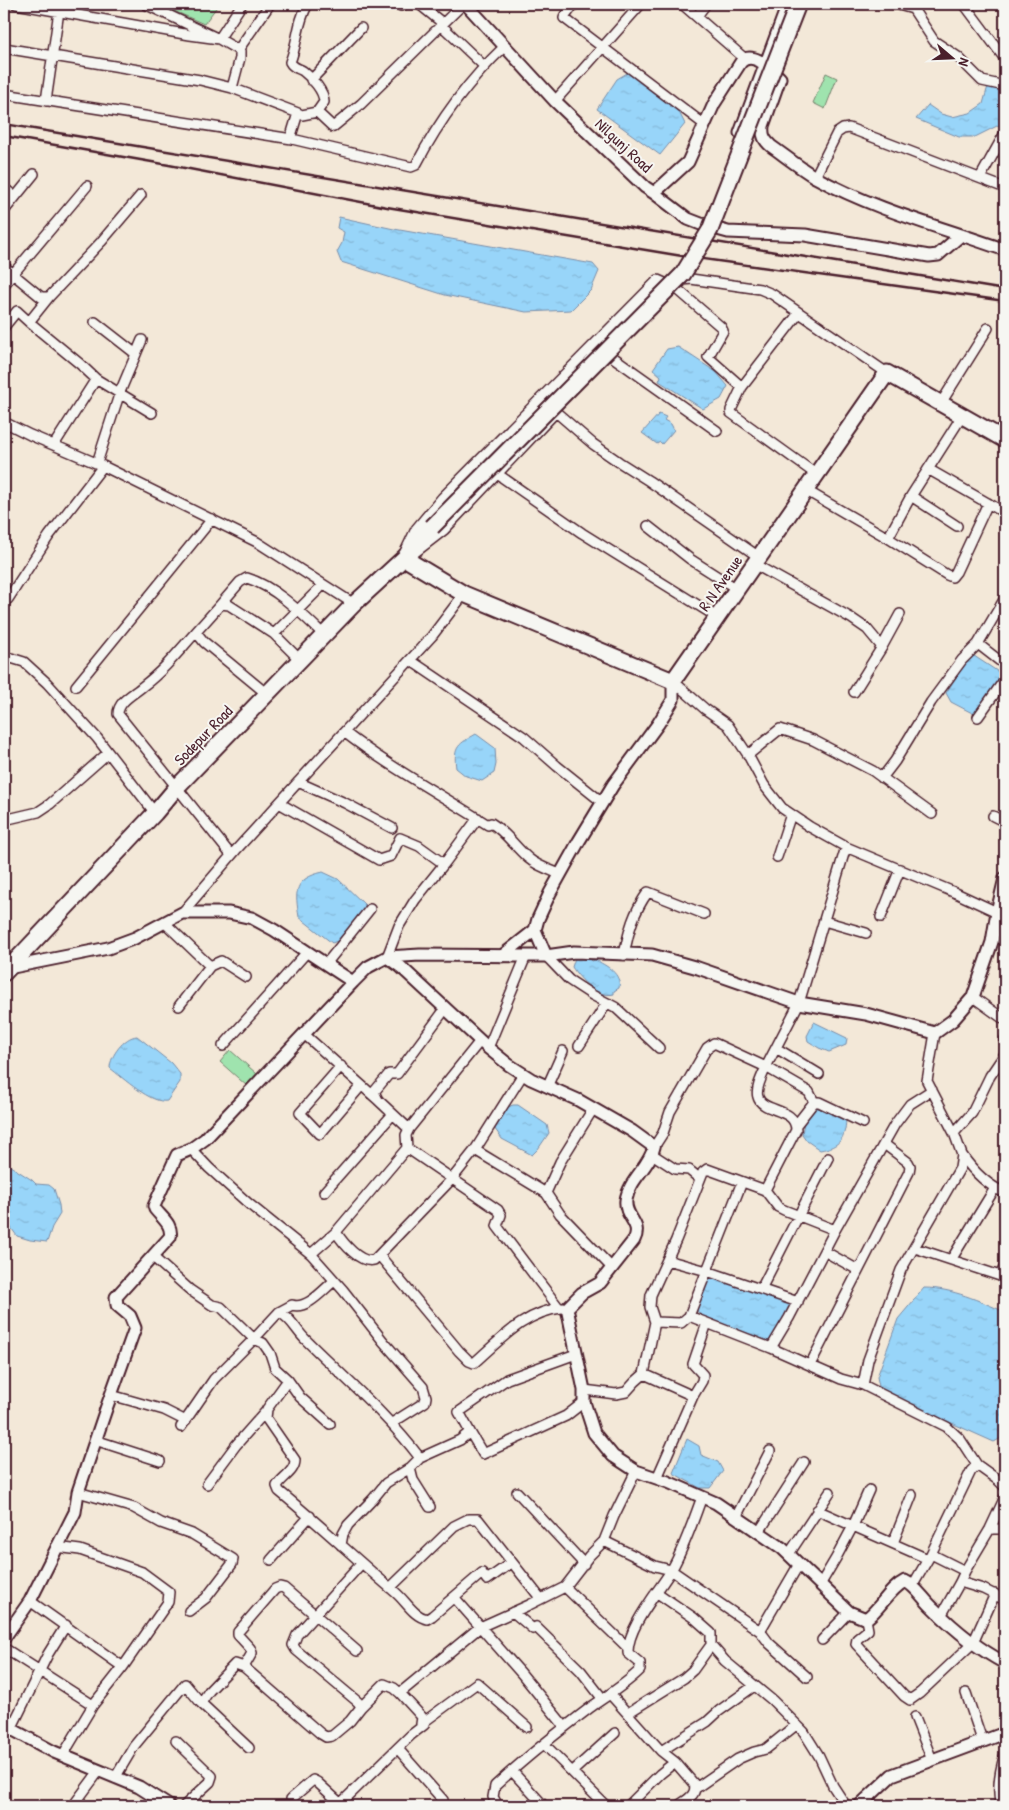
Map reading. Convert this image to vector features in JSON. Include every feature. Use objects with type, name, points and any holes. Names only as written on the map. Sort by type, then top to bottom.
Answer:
[{"type":"main road","name":"Sodepur Road","points":[[5,970],[155,813],[177,787],[354,604],[404,558],[432,527],[683,274],[710,230],[798,4]]},
{"type":"main road","points":[[887,373],[1005,440]]},
{"type":"main road","name":"R N Avenue","points":[[673,681],[887,373]]},
{"type":"main road","points":[[404,558],[464,594],[673,681]]},
{"type":"street","points":[[16,4],[59,7],[190,35],[219,39]]},
{"type":"street","points":[[145,4],[238,50],[241,54],[232,88]]},
{"type":"street","points":[[219,39],[242,4]]},
{"type":"street","points":[[238,50],[270,4]]},
{"type":"street","points":[[4,48],[200,80],[232,88],[302,115],[317,112],[324,102],[324,98],[316,85],[302,71],[292,66],[290,62],[296,50],[301,17],[308,4]]},
{"type":"street","points":[[398,4],[401,6],[404,4]]},
{"type":"street","points":[[419,4],[440,21],[441,25],[484,66]]},
{"type":"street","points":[[317,112],[333,127],[361,104],[464,4]]},
{"type":"street","name":"Nilgunj Road","points":[[464,4],[555,101],[645,187],[654,193],[688,162],[714,104],[744,58]]},
{"type":"street","points":[[574,4],[564,18],[705,125]]},
{"type":"street","points":[[555,101],[641,4]]},
{"type":"street","points":[[682,4],[744,58],[750,57],[765,64],[780,78],[763,126],[762,134],[770,146],[815,176],[869,202],[1005,250]]},
{"type":"street","points":[[697,16],[706,4]]},
{"type":"street","points":[[706,226],[788,4]]},
{"type":"street","points":[[895,4],[913,9],[934,41],[958,57],[982,81],[1005,86]]},
{"type":"street","points":[[964,4],[1004,55],[1005,59]]},
{"type":"street","points":[[46,101],[59,7]]},
{"type":"street","points":[[311,80],[361,28]]},
{"type":"street","points":[[4,94],[292,139],[404,166],[416,165],[451,108],[484,66],[505,46]]},
{"type":"street","points":[[292,139],[291,136],[298,113]]},
{"type":"street","points":[[815,176],[837,133],[843,128],[849,128],[1005,188]]},
{"type":"street","points":[[980,178],[1005,134]]},
{"type":"street","points":[[4,211],[34,174]]},
{"type":"street","points":[[4,285],[87,186]]},
{"type":"street","points":[[4,188],[15,198]]},
{"type":"street","points":[[654,193],[688,219],[728,232],[805,235],[929,256],[938,255],[961,234]]},
{"type":"street","points":[[30,322],[49,297],[101,242],[141,195]]},
{"type":"street","points":[[4,266],[41,297],[49,297]]},
{"type":"street","points":[[742,386],[708,357],[723,332],[720,327],[676,288],[661,280],[656,281],[442,498],[416,528],[406,547],[404,558],[418,553],[444,530],[496,473],[532,439],[610,355],[676,288],[684,280],[691,278],[760,289],[772,294],[887,373]]},
{"type":"street","points":[[4,327],[17,311],[96,378],[152,413]]},
{"type":"street","points":[[799,313],[742,386],[731,413],[817,475]]},
{"type":"street","points":[[95,322],[136,354]]},
{"type":"street","points":[[941,403],[988,328]]},
{"type":"street","points":[[8,599],[49,536],[100,465],[120,392],[142,340]]},
{"type":"street","points":[[610,355],[717,431]]},
{"type":"street","points":[[54,445],[96,378]]},
{"type":"street","points":[[556,412],[594,444],[649,481],[757,561],[867,628],[882,647]]},
{"type":"street","points":[[888,538],[911,496],[962,416]]},
{"type":"street","points":[[4,422],[100,465],[257,542],[354,604]]},
{"type":"street","points":[[928,469],[1005,513]]},
{"type":"street","points":[[496,473],[582,533],[718,617]]},
{"type":"street","points":[[807,490],[952,577],[988,503]]},
{"type":"street","points":[[911,496],[957,526]]},
{"type":"street","points":[[76,686],[212,519]]},
{"type":"street","points":[[648,526],[690,558],[737,589]]},
{"type":"street","points":[[231,855],[118,714],[118,708],[152,679],[240,582],[246,578],[254,580],[274,592],[324,635]]},
{"type":"street","points":[[274,634],[323,585]]},
{"type":"street","points":[[5,970],[108,948],[136,938],[182,913],[231,855],[432,636],[464,594]]},
{"type":"street","points":[[882,778],[895,761],[936,695],[962,660],[978,644],[1005,598]]},
{"type":"street","points":[[221,604],[229,605],[274,634],[300,660]]},
{"type":"street","points":[[854,692],[900,614]]},
{"type":"street","points":[[196,632],[204,642],[267,694]]},
{"type":"street","points":[[978,644],[1005,664]]},
{"type":"street","points":[[4,659],[11,658],[24,662],[78,717],[97,738],[155,813]]},
{"type":"street","points":[[410,660],[524,737],[602,802]]},
{"type":"street","points":[[978,717],[1005,678]]},
{"type":"street","points":[[673,681],[705,709],[728,725],[748,755],[764,785],[782,808],[810,828],[846,847],[996,912]]},
{"type":"street","points":[[502,956],[535,930],[538,919],[560,874],[602,802],[673,700],[673,681]]},
{"type":"street","points":[[748,755],[780,729],[814,740],[872,771],[932,814]]},
{"type":"street","points":[[344,732],[369,751],[478,818],[502,830],[512,843],[530,860],[560,874]]},
{"type":"street","points":[[4,820],[38,812],[50,804],[108,753]]},
{"type":"street","points":[[298,782],[345,803],[392,828]]},
{"type":"street","points":[[279,803],[379,860],[391,856],[400,838],[419,846],[444,864]]},
{"type":"street","points":[[777,857],[791,814]]},
{"type":"street","points":[[993,816],[1005,822]]},
{"type":"street","points":[[387,958],[399,926],[415,900],[478,818]]},
{"type":"street","points":[[796,1125],[791,1117],[762,1103],[758,1099],[757,1093],[766,1067],[800,1003],[846,847]]},
{"type":"street","points":[[881,917],[900,869]]},
{"type":"street","points":[[1005,878],[996,912],[1000,931],[992,942],[973,997],[952,1020],[935,1033],[927,1081],[954,1133],[962,1155],[973,1170],[995,1188],[1005,1193]]},
{"type":"street","points":[[624,955],[629,927],[640,903],[648,892],[704,914]]},
{"type":"street","points":[[326,964],[370,909]]},
{"type":"street","points":[[182,913],[229,913],[252,918],[354,982]]},
{"type":"street","points":[[824,921],[866,933]]},
{"type":"street","points":[[164,922],[210,966]]},
{"type":"street","points":[[535,930],[546,956],[570,980],[592,995],[615,1006],[659,1048]]},
{"type":"street","points":[[223,1046],[307,952]]},
{"type":"street","points":[[4,1638],[30,1601],[75,1512],[78,1492],[135,1328],[130,1316],[117,1305],[116,1297],[170,1237],[170,1226],[155,1210],[155,1203],[177,1155],[191,1149],[205,1139],[368,967],[387,958],[420,955],[546,956],[574,952],[652,956],[689,965],[800,1003],[866,1014],[935,1033]]},
{"type":"street","points":[[311,1254],[336,1232],[407,1148],[406,1135],[409,1129],[484,1044],[526,956]]},
{"type":"street","points":[[387,958],[400,967],[509,1065],[632,1130],[675,1169],[689,1170],[700,1179]]},
{"type":"street","points":[[179,1006],[210,966],[221,961],[246,978]]},
{"type":"street","points":[[973,997],[1005,1020]]},
{"type":"street","points":[[579,1046],[607,1003]]},
{"type":"street","points":[[378,1100],[374,1092],[389,1074],[397,1074],[446,1008]]},
{"type":"street","points":[[304,1034],[409,1129]]},
{"type":"street","points":[[379,1255],[459,1351],[469,1361],[474,1363],[514,1328],[531,1317],[563,1308],[582,1292],[600,1283],[612,1268],[637,1234],[636,1226],[628,1214],[626,1200],[633,1184],[663,1133],[670,1112],[707,1048],[714,1043],[766,1067],[809,1092],[814,1102]]},
{"type":"street","points":[[776,1048],[819,1074]]},
{"type":"street","points":[[547,1086],[563,1051]]},
{"type":"street","points":[[954,1133],[972,1113],[990,1076],[1005,1054]]},
{"type":"street","points":[[341,1066],[300,1113],[320,1134],[361,1086]]},
{"type":"street","points":[[336,1232],[358,1256],[366,1260],[374,1260],[452,1179],[475,1150],[523,1074]]},
{"type":"street","points":[[770,1348],[798,1302],[835,1230],[895,1124],[910,1104],[932,1090]]},
{"type":"street","points":[[814,1102],[819,1102],[863,1123]]},
{"type":"street","points":[[765,1190],[796,1130],[796,1125],[814,1102]]},
{"type":"street","points":[[546,1193],[560,1162],[593,1109]]},
{"type":"street","points":[[324,1192],[393,1114]]},
{"type":"street","points":[[810,1366],[909,1172],[910,1166],[908,1162],[884,1144]]},
{"type":"street","points":[[407,1148],[498,1210],[501,1214],[497,1226],[551,1296],[563,1308],[576,1354],[584,1390],[584,1402],[594,1433],[613,1456],[636,1471],[716,1503],[789,1554],[849,1612],[866,1618]]},
{"type":"street","points":[[191,1149],[248,1204],[311,1254],[423,1387],[426,1397],[425,1402],[392,1423]]},
{"type":"street","points":[[475,1150],[546,1193],[560,1214],[612,1268]]},
{"type":"street","points":[[863,1386],[868,1360],[901,1270],[960,1168],[962,1155]]},
{"type":"street","points":[[761,1290],[828,1158]]},
{"type":"street","points":[[584,1390],[616,1394],[626,1392],[644,1374],[655,1322],[650,1307],[651,1295],[703,1172],[707,1168],[765,1190],[778,1207],[835,1230]]},
{"type":"street","points":[[655,1322],[681,1323],[689,1316],[742,1182]]},
{"type":"street","points":[[951,1260],[995,1188]]},
{"type":"street","points":[[915,1248],[1000,1276],[1005,1266]]},
{"type":"street","points":[[824,1251],[858,1270]]},
{"type":"street","points":[[153,1257],[190,1290],[212,1305],[220,1307],[254,1339],[263,1343],[270,1353],[275,1368],[288,1380],[300,1397],[330,1424]]},
{"type":"street","points":[[667,1260],[707,1271],[798,1302]]},
{"type":"street","points":[[111,1395],[164,1410],[184,1424],[214,1379],[279,1312],[292,1305],[306,1304],[334,1281]]},
{"type":"street","points":[[279,1312],[286,1315],[304,1338],[392,1423],[420,1458]]},
{"type":"street","points":[[689,1316],[770,1348],[840,1379],[863,1386],[948,1428],[960,1439],[977,1465],[998,1480],[1005,1488]]},
{"type":"street","points":[[657,1478],[693,1396],[702,1380],[703,1375],[693,1364],[707,1323]]},
{"type":"street","points":[[576,1354],[506,1380],[459,1412],[483,1454],[566,1416],[584,1402]]},
{"type":"street","points":[[644,1374],[693,1396]]},
{"type":"street","points":[[207,1484],[267,1410],[288,1380]]},
{"type":"street","points":[[267,1410],[266,1418],[294,1460],[292,1469],[277,1486],[279,1491],[310,1516],[417,1615],[427,1619],[482,1573],[487,1580],[512,1563]]},
{"type":"street","points":[[341,1545],[343,1534],[348,1525],[386,1483],[410,1468],[420,1458],[460,1440],[470,1432]]},
{"type":"street","points":[[96,1440],[160,1462]]},
{"type":"street","points":[[736,1517],[770,1451]]},
{"type":"street","points":[[759,1532],[804,1462]]},
{"type":"street","points":[[912,1585],[930,1556],[971,1471],[977,1465]]},
{"type":"street","points":[[410,1468],[412,1480],[430,1507]]},
{"type":"street","points":[[400,1693],[480,1627],[565,1587],[604,1541],[636,1471]]},
{"type":"street","points":[[820,1585],[853,1526],[869,1490]]},
{"type":"street","points":[[78,1492],[134,1508],[161,1523],[192,1534],[233,1559],[232,1564],[206,1598],[189,1611]]},
{"type":"street","points":[[517,1492],[584,1564]]},
{"type":"street","points":[[789,1554],[830,1492]]},
{"type":"street","points":[[893,1543],[912,1494]]},
{"type":"street","points":[[498,1806],[493,1797],[495,1786],[565,1727],[606,1696],[627,1683],[640,1670],[640,1663],[628,1654],[629,1638],[671,1570],[702,1497]]},
{"type":"street","points":[[941,1616],[990,1529],[1005,1497]]},
{"type":"street","points":[[818,1510],[893,1543],[965,1571]]},
{"type":"street","points":[[271,1560],[310,1516]]},
{"type":"street","points":[[390,1588],[454,1526],[468,1519],[478,1519],[542,1599]]},
{"type":"street","points":[[990,1529],[1005,1529]]},
{"type":"street","points":[[604,1541],[655,1566],[671,1570],[760,1631],[769,1643],[808,1677]]},
{"type":"street","points":[[56,1547],[80,1550],[142,1572],[169,1592],[168,1602],[124,1667],[93,1705],[63,1755]]},
{"type":"street","points":[[361,1564],[297,1635],[293,1645],[358,1702],[361,1707]]},
{"type":"street","points":[[760,1631],[799,1564]]},
{"type":"street","points":[[866,1618],[875,1612],[899,1584],[905,1581],[912,1585],[922,1598],[973,1643],[1005,1663]]},
{"type":"street","points":[[866,1618],[868,1630],[857,1640],[856,1644],[910,1700],[920,1693],[973,1643],[1002,1596],[983,1588],[960,1582]]},
{"type":"street","points":[[244,1667],[252,1653],[238,1635],[238,1632],[275,1590],[280,1587],[284,1588],[357,1651]]},
{"type":"street","points":[[565,1587],[628,1648]]},
{"type":"street","points":[[628,1713],[684,1678],[693,1670],[711,1645],[711,1633],[694,1618],[656,1592]]},
{"type":"street","points":[[454,1597],[521,1673],[565,1727]]},
{"type":"street","points":[[30,1601],[124,1667]]},
{"type":"street","points":[[514,1612],[533,1629],[536,1627],[606,1696],[628,1713],[661,1750],[675,1762],[696,1788]]},
{"type":"street","points":[[822,1640],[849,1612]]},
{"type":"street","points":[[66,1625],[7,1727],[63,1755],[139,1787],[170,1806]]},
{"type":"street","points":[[711,1645],[725,1661],[772,1700],[804,1732],[846,1806]]},
{"type":"street","points":[[4,1648],[93,1705]]},
{"type":"street","points":[[201,1703],[209,1691],[232,1666],[240,1664],[321,1734],[326,1736],[332,1736],[350,1721],[384,1684],[400,1693],[422,1717],[421,1724],[424,1725],[340,1805],[313,1780],[291,1799]]},
{"type":"street","points":[[421,1724],[477,1683],[527,1727]]},
{"type":"street","points":[[115,1778],[134,1746],[185,1684],[201,1703],[249,1748]]},
{"type":"street","points":[[661,1750],[707,1722],[754,1686]]},
{"type":"street","points":[[966,1693],[982,1740]]},
{"type":"street","points":[[915,1717],[932,1760]]},
{"type":"street","points":[[678,1806],[694,1794],[696,1788],[738,1759],[766,1749],[796,1725]]},
{"type":"street","points":[[572,1772],[614,1733]]},
{"type":"street","points":[[859,1806],[892,1775],[1005,1733]]},
{"type":"street","points":[[176,1741],[212,1776],[210,1782],[184,1806]]},
{"type":"street","points":[[544,1744],[606,1806]]},
{"type":"street","points":[[398,1749],[443,1800]]},
{"type":"street","points":[[1001,1806],[999,1786],[1001,1766],[1005,1754]]},
{"type":"street","points":[[628,1806],[675,1762]]},
{"type":"street","points":[[73,1806],[99,1771]]},
{"type":"street","points":[[512,1771],[544,1806]]},
{"type":"street","points":[[637,1798],[644,1806]]},
{"type":"green space","points":[[158,4],[219,4],[204,24]]},
{"type":"green space","points":[[826,73],[837,78],[825,109],[813,103]]},
{"type":"green space","points":[[230,1050],[257,1074],[247,1086],[220,1062]]},
{"type":"water","points":[[629,72],[679,112],[685,124],[660,155],[597,109],[617,79]]},
{"type":"water","points":[[988,86],[1005,89],[1005,116],[1003,123],[975,137],[959,137],[916,119],[928,105],[941,114],[952,117],[970,113],[983,104]]},
{"type":"water","points":[[339,217],[394,229],[593,264],[599,271],[591,290],[571,310],[526,312],[445,295],[341,262],[337,252],[342,243],[344,232],[337,228]]},
{"type":"water","points":[[678,347],[716,372],[728,386],[721,399],[703,409],[659,381],[661,376],[653,369],[667,349]]},
{"type":"water","points":[[659,414],[666,417],[664,420],[671,424],[674,430],[662,444],[660,442],[657,444],[642,433]]},
{"type":"water","points":[[971,654],[1000,673],[993,700],[976,715],[951,702],[946,693]]},
{"type":"water","points":[[476,734],[495,748],[496,764],[494,773],[482,781],[466,776],[456,768],[455,761],[458,746]]},
{"type":"water","points":[[323,872],[338,879],[365,905],[363,912],[345,938],[332,943],[299,917],[298,888],[306,878]]},
{"type":"water","points":[[587,955],[592,961],[595,960],[616,974],[619,988],[614,991],[614,994],[608,995],[596,991],[575,972],[572,967],[575,958]]},
{"type":"water","points":[[814,1022],[847,1038],[846,1045],[829,1052],[808,1041],[807,1036]]},
{"type":"water","points":[[137,1036],[171,1063],[180,1074],[180,1082],[167,1101],[160,1101],[145,1095],[110,1068],[112,1058],[123,1043]]},
{"type":"water","points":[[518,1105],[547,1125],[549,1133],[532,1155],[502,1139],[495,1129],[508,1107]]},
{"type":"water","points":[[813,1108],[818,1108],[846,1120],[843,1137],[832,1147],[820,1150],[807,1141],[802,1134],[805,1116]]},
{"type":"water","points":[[4,1162],[36,1184],[49,1185],[54,1189],[60,1214],[52,1227],[47,1242],[17,1236],[4,1218]]},
{"type":"water","points":[[715,1274],[788,1298],[792,1305],[770,1342],[700,1315],[696,1309],[708,1278]]},
{"type":"water","points":[[924,1288],[945,1290],[1005,1312],[1005,1436],[994,1442],[880,1391],[877,1377],[898,1319]]},
{"type":"water","points":[[687,1439],[699,1446],[701,1455],[718,1462],[723,1471],[710,1488],[700,1488],[673,1473]]},
{"type":"railway","points":[[4,124],[1005,290]]},
{"type":"railway","points":[[4,136],[169,165],[387,207],[682,256],[1005,301]]}]
